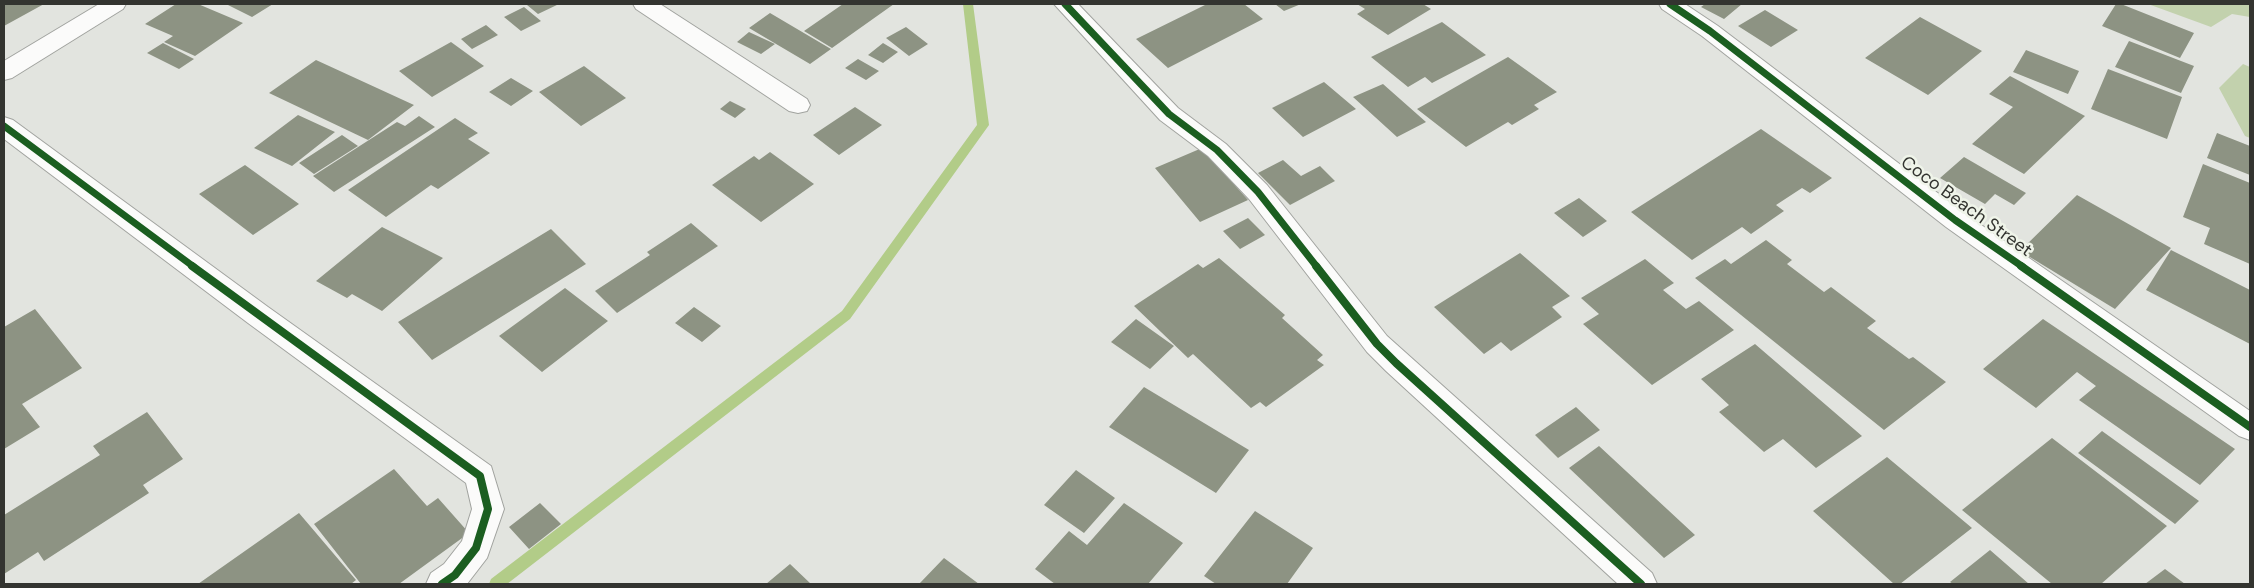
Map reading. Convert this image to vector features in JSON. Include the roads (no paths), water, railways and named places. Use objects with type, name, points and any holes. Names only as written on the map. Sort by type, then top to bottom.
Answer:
[{"type":"street","points":[[4,72],[115,4]]},
{"type":"street","points":[[644,4],[798,105]]},
{"type":"street","points":[[1065,4],[1169,114],[1217,150],[1258,192],[1378,344],[1396,363],[1640,584]]},
{"type":"street","name":"Coco Beach Street","points":[[1670,4],[1710,31],[1955,220],[2250,427]]},
{"type":"street","points":[[4,126],[258,315],[480,476],[488,509],[476,548],[455,575],[442,584]]},
{"type":"waterway","points":[[496,584],[846,315],[983,125],[968,4]]}]
